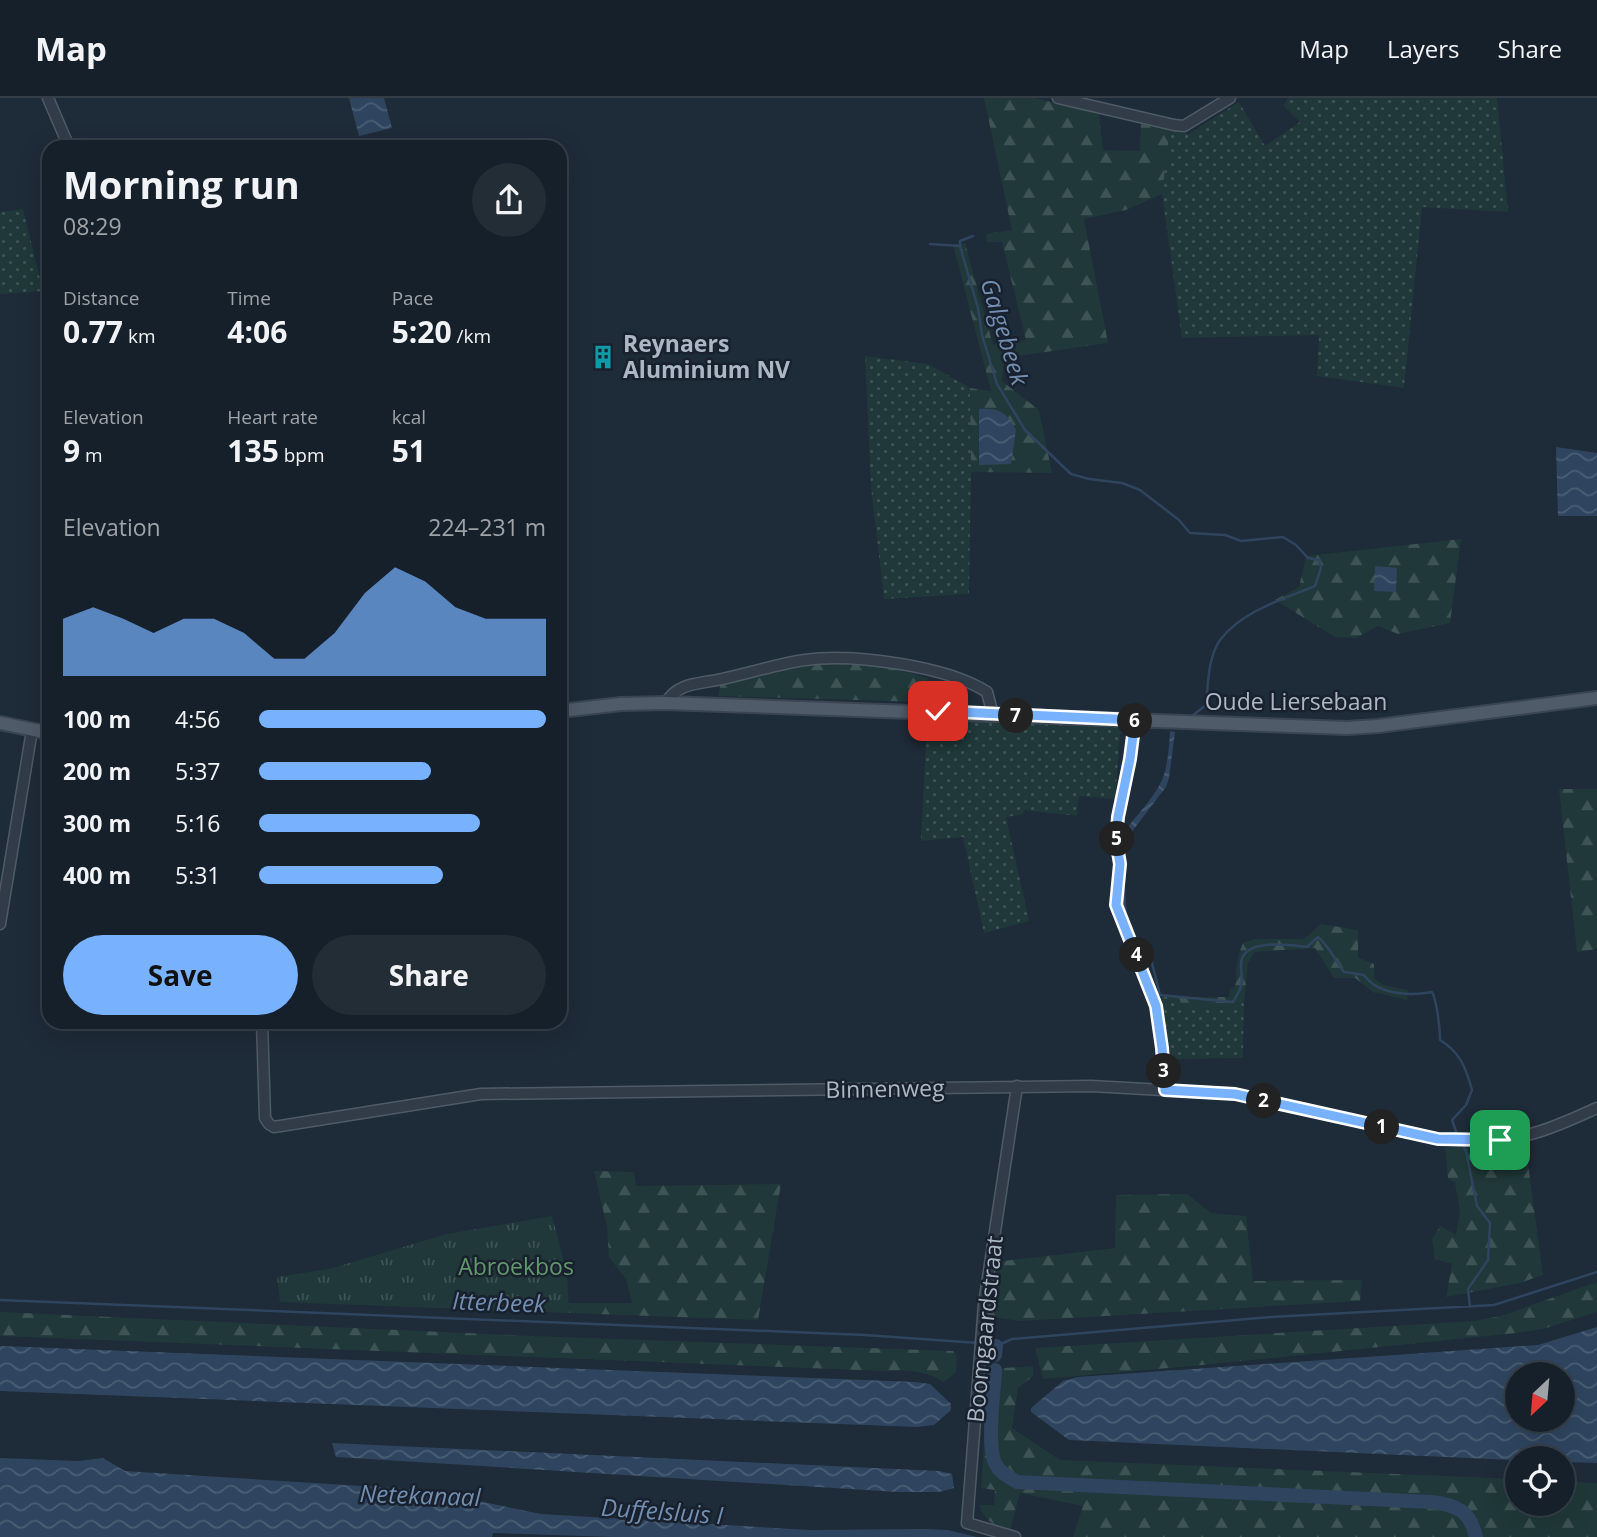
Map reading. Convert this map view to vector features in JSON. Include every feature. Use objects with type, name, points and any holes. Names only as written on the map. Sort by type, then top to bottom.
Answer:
[{"type":"main road","name":"Oude Liersebaan","points":[[567,710],[621,704],[666,703],[1347,728],[1597,698]]},
{"type":"main road","points":[[0,723],[42,732]]},
{"type":"street","points":[[48,98],[66,140]]},
{"type":"street","points":[[1058,98],[1184,126],[1230,98]]},
{"type":"street","points":[[666,703],[678,688],[756,670],[808,660],[856,660],[897,664],[975,684],[987,692],[993,715]]},
{"type":"street","points":[[1135,720],[1118,817],[1116,840],[1120,864],[1116,905],[1156,1006],[1165,1090]]},
{"type":"street","points":[[0,923],[32,730]]},
{"type":"street","name":"Binnenweg","points":[[262,1029],[265,1118],[274,1127],[481,1094],[1017,1086],[1235,1094],[1438,1139],[1470,1141],[1500,1140],[1540,1132],[1597,1108]]},
{"type":"street","name":"Boomgaardstraat","points":[[1015,1537],[967,1523],[984,1304],[1017,1086]]},
{"type":"green space","points":[[984,98],[1034,98],[1099,113],[1103,150],[1140,151],[1141,124],[1170,130],[1162,194],[1126,210],[1084,219],[1108,343],[1004,358],[1002,381],[1039,410],[1052,473],[971,472],[970,388],[991,391],[953,244],[965,243],[993,345],[1026,340],[1002,242],[987,242],[986,234],[1012,230]]},
{"type":"green space","points":[[1288,98],[1497,98],[1508,212],[1422,207],[1404,388],[1317,376],[1319,335],[1182,338],[1162,194],[1170,130],[1189,134],[1239,102],[1265,146],[1300,122],[1283,105]]},
{"type":"green space","points":[[23,209],[42,291],[0,294],[0,212]]},
{"type":"green space","points":[[865,356],[928,364],[970,388],[969,594],[884,599],[871,487]]},
{"type":"green space","points":[[1461,539],[1450,623],[1398,634],[1378,626],[1356,638],[1335,637],[1275,600],[1299,587],[1306,556]]},
{"type":"green space","points":[[834,663],[893,668],[928,678],[925,702],[718,696],[721,682],[754,673]]},
{"type":"green space","points":[[927,719],[1129,727],[1129,733],[1120,734],[1115,799],[1079,796],[1077,816],[1024,810],[1023,814],[1006,817],[1029,921],[984,933],[963,837],[921,841]]},
{"type":"green space","points":[[1559,789],[1597,789],[1597,949],[1577,952]]},
{"type":"green space","points":[[1321,924],[1358,930],[1358,957],[1374,964],[1374,978],[1383,985],[1408,990],[1407,1000],[1373,992],[1355,978],[1334,978],[1315,948],[1255,952],[1248,963],[1244,1002],[1228,1007],[1183,1010],[1179,997],[1229,997],[1230,988],[1235,987],[1238,956],[1243,943],[1255,939],[1304,939]]},
{"type":"green space","points":[[1158,997],[1179,997],[1183,1010],[1228,1007],[1244,1002],[1243,1058],[1167,1059]]},
{"type":"green space","points":[[1525,1142],[1543,1275],[1520,1283],[1446,1297],[1452,1264],[1435,1259],[1432,1239],[1440,1226],[1456,1235],[1460,1211],[1455,1183],[1448,1178],[1445,1148]]},
{"type":"green space","points":[[594,1171],[634,1172],[636,1186],[781,1184],[758,1320],[569,1313],[568,1303],[632,1303],[626,1279],[609,1257],[607,1227]]},
{"type":"green space","points":[[1187,1194],[1211,1213],[1246,1216],[1253,1281],[1362,1280],[1360,1301],[1020,1321],[986,1316],[995,1262],[1115,1248],[1116,1195]]},
{"type":"green space","name":"Abroekbos","points":[[552,1216],[567,1273],[569,1313],[280,1302],[277,1277],[329,1269],[447,1234]]},
{"type":"green space","points":[[1597,1282],[1597,1312],[1543,1329],[1516,1333],[1043,1379],[1035,1348],[1474,1321],[1501,1316]]},
{"type":"green space","points":[[0,1312],[533,1336],[953,1351],[957,1357],[956,1372],[944,1382],[930,1375],[908,1371],[0,1336]]},
{"type":"green space","points":[[1033,1366],[1033,1376],[1018,1388],[1012,1428],[1060,1460],[1505,1479],[1505,1516],[1575,1516],[1575,1482],[1597,1483],[1597,1537],[1073,1537],[1083,1506],[1020,1493],[1010,1530],[987,1519],[979,1505],[994,1505],[995,1490],[981,1488],[989,1369]]},
{"type":"water","points":[[349,98],[384,98],[392,128],[359,136]]},
{"type":"water","points":[[979,409],[1002,412],[1016,430],[1011,464],[979,465]]},
{"type":"water","points":[[1556,447],[1597,453],[1597,516],[1558,516]]},
{"type":"water","points":[[1375,566],[1397,568],[1396,592],[1374,591]]},
{"type":"water","points":[[1170,731],[1175,732],[1166,787],[1122,842],[1123,834],[1162,780],[1167,763]]},
{"type":"water","points":[[1597,1327],[1597,1463],[1575,1462],[1575,1446],[1505,1446],[1505,1460],[1069,1440],[1031,1412],[1031,1408],[1063,1381],[1078,1377],[1538,1345]]},
{"type":"water","points":[[0,1346],[915,1382],[930,1384],[951,1404],[951,1410],[934,1425],[917,1427],[0,1391]]},
{"type":"water","points":[[332,1443],[939,1471],[952,1474],[954,1488],[939,1492],[898,1492],[336,1457]]},
{"type":"water","name":"Netekanaal","points":[[0,1458],[78,1461],[103,1458],[125,1471],[425,1490],[541,1514],[810,1530],[948,1530],[977,1537],[614,1537],[493,1533],[492,1537],[0,1537]]},
{"type":"waterway","name":"Galgebeek","points":[[973,236],[960,241],[960,246],[997,384],[1025,430],[1071,474],[1122,483],[1140,490],[1179,520],[1190,533],[1225,535],[1241,541],[1283,537],[1296,545],[1308,558],[1319,560],[1321,568],[1315,586],[1251,614],[1220,640],[1211,663],[1206,705],[1192,716]]},
{"type":"waterway","points":[[930,244],[960,246]]},
{"type":"waterway","name":"Galgebeek","points":[[1123,839],[1123,857]]},
{"type":"waterway","name":"Galgebeek","points":[[1123,881],[1126,916]]},
{"type":"waterway","name":"Galgebeek","points":[[1129,922],[1140,949],[1151,959],[1160,995],[1233,1002],[1241,985],[1243,957],[1248,951],[1267,945],[1307,947],[1318,937],[1344,972],[1364,975],[1377,987],[1386,990],[1414,994],[1432,992],[1437,1008],[1440,1040],[1453,1050],[1461,1061],[1472,1090],[1466,1105],[1452,1120],[1458,1137]]},
{"type":"waterway","name":"Galgebeek","points":[[1461,1142],[1466,1151],[1477,1206],[1490,1223],[1488,1260],[1468,1289],[1470,1307]]},
{"type":"waterway","points":[[985,1344],[996,1346],[1012,1339],[1271,1317],[1494,1305],[1597,1272]]},
{"type":"waterway","name":"Itterbeek","points":[[0,1300],[865,1335],[978,1343]]},
{"type":"waterway","points":[[995,1355],[996,1346]]},
{"type":"waterway","points":[[995,1370],[991,1433],[993,1457],[1000,1470],[1017,1482],[1431,1502],[1455,1507],[1461,1511],[1470,1521],[1476,1537]]},
{"type":"place","name":"Reynaers Aluminium NV","points":[[603,357]]},
{"type":"route","points":[[938,711],[1135,720],[1118,817],[1116,840],[1120,864],[1116,905],[1156,1006],[1165,1090],[1235,1094],[1438,1139],[1500,1140]]},
{"type":"water label","name":"Duffelsluis I","points":[[662,1512]]}]
